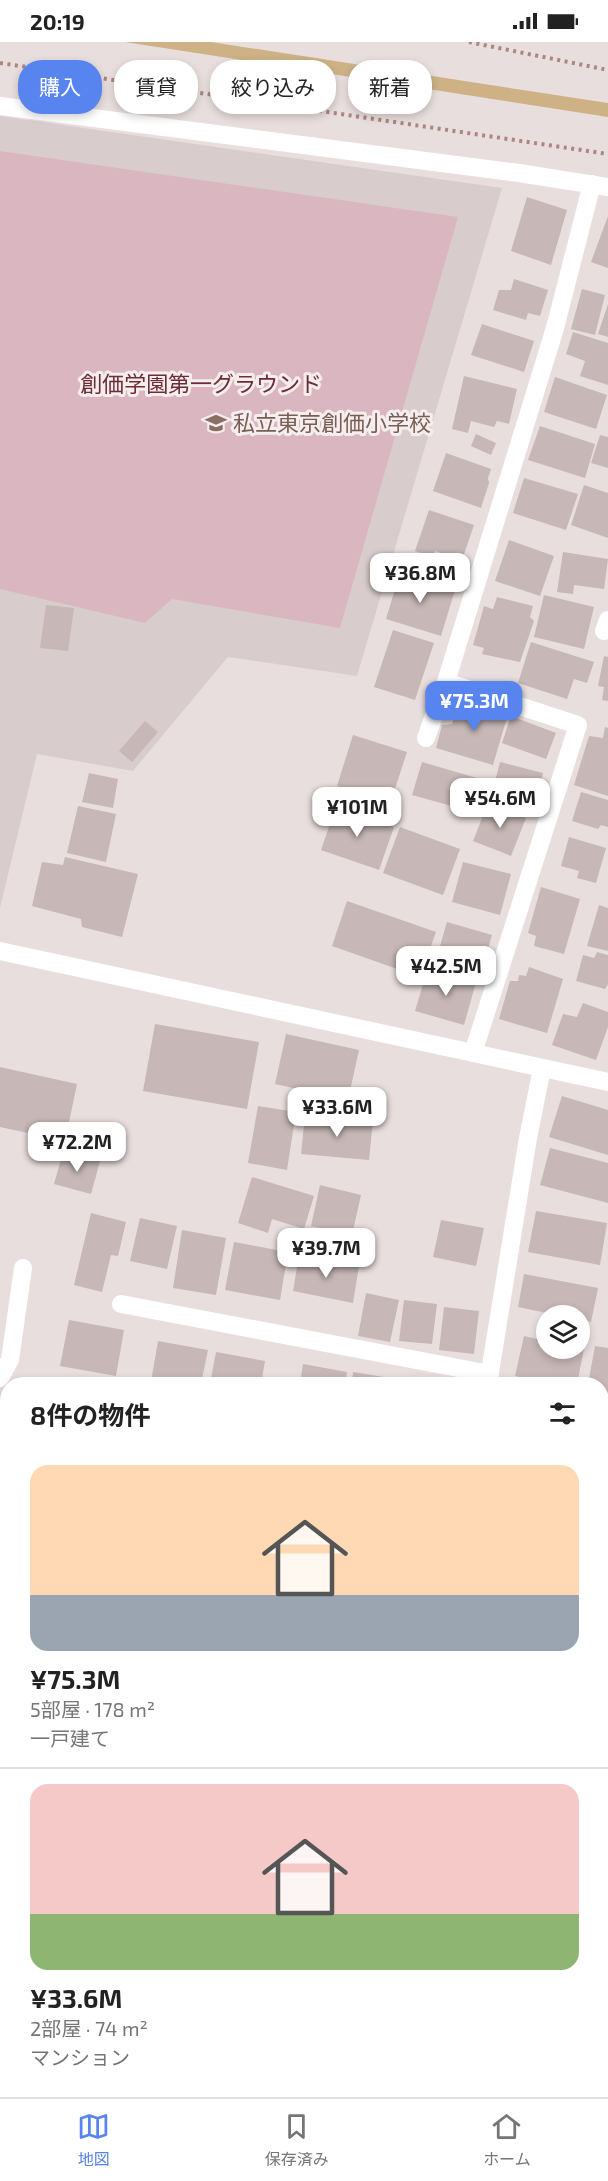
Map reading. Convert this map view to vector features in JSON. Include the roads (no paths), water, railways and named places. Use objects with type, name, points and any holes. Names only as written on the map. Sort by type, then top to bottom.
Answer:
[{"type":"street","points":[[0,106],[600,185],[446,682],[426,738]]},
{"type":"street","points":[[446,682],[578,725],[473,1053]]},
{"type":"street","points":[[0,951],[608,1082]]},
{"type":"street","points":[[489,1377],[528,1138],[542,1068]]},
{"type":"street","points":[[1,1377],[10,1360],[23,1268]]},
{"type":"street","points":[[121,1304],[479,1377]]},
{"type":"place","name":"私立東京創価小学校","points":[[216,423]]},
{"type":"park label","name":"創価学園第一グラウンド","points":[[201,384]]}]
